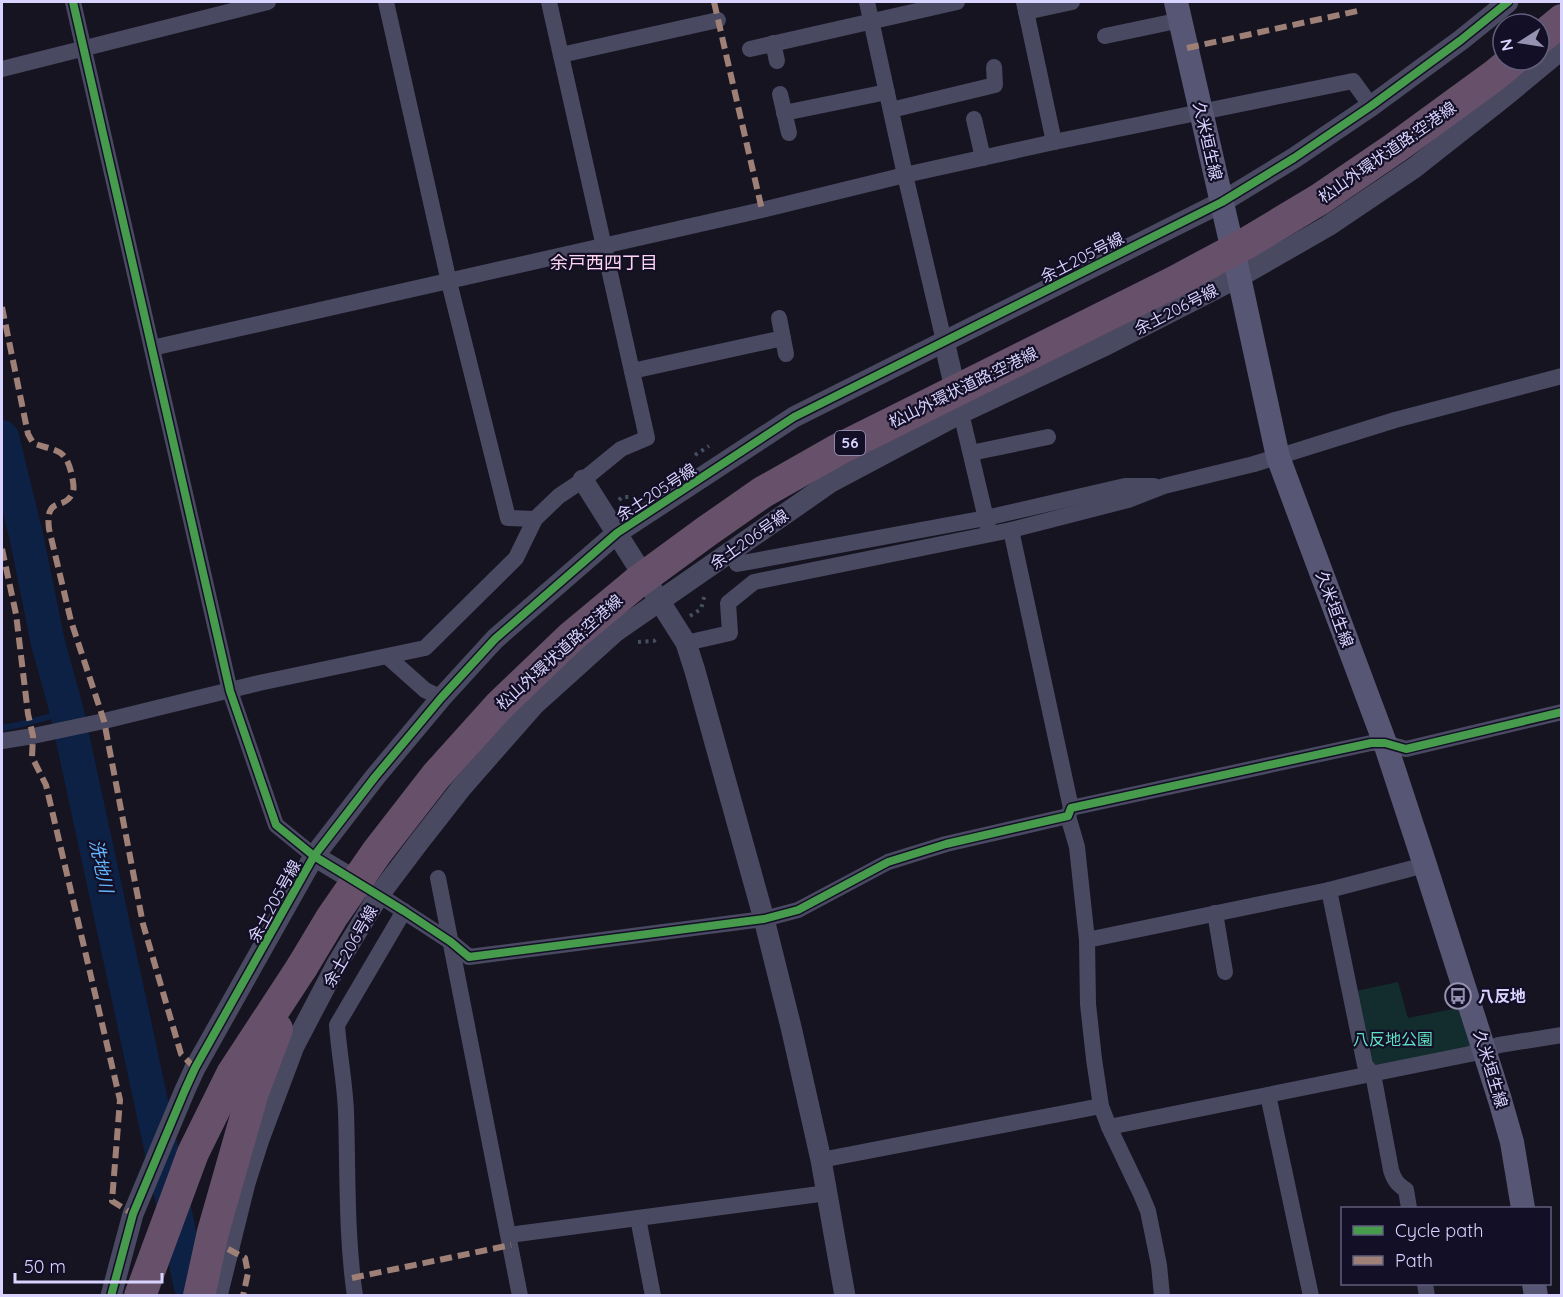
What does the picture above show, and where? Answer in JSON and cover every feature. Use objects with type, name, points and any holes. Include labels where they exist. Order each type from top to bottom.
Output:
[{"type":"highway","name":"松山外環状道路;空港線","points":[[302,967],[332,917],[377,852],[436,776],[500,705],[571,637],[636,583],[763,492],[839,449],[1174,282],[1245,244],[1320,199],[1395,148],[1499,72]]},
{"type":"highway","points":[[140,1296],[193,1153],[232,1074],[302,967]]},
{"type":"highway","points":[[199,1296],[213,1232],[253,1092],[302,967]]},
{"type":"main road","name":"久米垣生線","points":[[1178,11],[1278,457],[1385,743],[1425,865],[1485,1049],[1512,1142],[1523,1207]]},
{"type":"street","points":[[73,2],[230,691],[276,825],[315,855],[451,942],[469,957],[764,919],[798,910],[888,862],[946,843],[1371,742],[1406,749],[1562,712]]},
{"type":"street","points":[[2,69],[268,2]]},
{"type":"street","points":[[386,2],[449,282],[508,518],[535,519]]},
{"type":"street","points":[[2,741],[96,723],[259,683],[425,648],[516,558],[535,519],[559,496],[621,449],[647,438],[549,2]]},
{"type":"street","points":[[867,2],[905,175],[988,526]]},
{"type":"street","points":[[750,49],[957,2]]},
{"type":"street","points":[[1054,142],[1025,7],[1072,2]]},
{"type":"street","name":"余土205号線","points":[[111,1296],[133,1214],[195,1068],[315,855],[375,777],[441,698],[495,639],[616,533],[794,417],[1222,202],[1294,158],[1371,106],[1461,40],[1508,2]]},
{"type":"street","points":[[1105,36],[1178,11]]},
{"type":"street","points":[[561,55],[718,20]]},
{"type":"street","points":[[773,43],[777,61]]},
{"type":"street","name":"余土206号線","points":[[217,1296],[245,1183],[259,1139],[294,1046],[337,964],[379,895],[462,787],[534,705],[615,632],[831,482],[961,414],[1106,345],[1239,277],[1328,226],[1414,168],[1562,49]]},
{"type":"street","points":[[891,111],[995,85],[994,67]]},
{"type":"street","points":[[152,348],[449,282],[905,175],[1353,81],[1371,106]]},
{"type":"street","points":[[784,113],[887,92]]},
{"type":"street","points":[[780,94],[789,133]]},
{"type":"street","points":[[974,120],[983,158]]},
{"type":"street","points":[[633,371],[785,346],[779,318]]},
{"type":"street","points":[[737,564],[988,526],[1011,530],[1128,500],[1164,486],[1254,464],[1395,420],[1562,376]]},
{"type":"street","points":[[971,453],[1048,437]]},
{"type":"street","points":[[583,480],[680,635],[764,919],[821,1160],[845,1296]]},
{"type":"street","points":[[680,635],[730,633],[728,603],[754,582],[988,526],[1125,486],[1164,486]]},
{"type":"street","points":[[1011,530],[1077,847],[1087,940],[1088,1004],[1101,1106],[1148,1211],[1159,1264],[1162,1296]]},
{"type":"street","points":[[388,657],[425,690],[441,698]]},
{"type":"street","points":[[1087,940],[1329,890],[1425,865]]},
{"type":"street","points":[[438,878],[520,1296]]},
{"type":"street","points":[[1329,890],[1365,1065],[1373,1074],[1391,1170],[1394,1179],[1406,1190],[1410,1207]]},
{"type":"street","points":[[355,1296],[351,1260],[345,1089],[337,1025],[404,911]]},
{"type":"street","points":[[1215,914],[1225,972]]},
{"type":"street","points":[[1109,1128],[1470,1054],[1499,1045],[1562,1035]]},
{"type":"street","points":[[1268,1095],[1311,1296]]},
{"type":"street","points":[[821,1160],[1101,1106]]},
{"type":"street","points":[[509,1235],[827,1193]]},
{"type":"street","points":[[638,1218],[653,1296]]},
{"type":"path","points":[[634,644],[680,635],[701,609],[707,591]]},
{"type":"green space","name":"八反地公園","points":[[1398,982],[1408,1018],[1462,1007],[1472,1050],[1376,1069],[1370,1064],[1356,991]]},
{"type":"waterway","name":"洗地川","points":[[2,437],[26,535],[48,643],[67,712],[193,1296]]},
{"type":"waterway","points":[[2,728],[67,712]]},
{"type":"marked path","points":[[714,2],[762,210]]},
{"type":"marked path","points":[[1187,48],[1362,10]]},
{"type":"marked path","points":[[2,307],[28,434],[33,443],[63,455],[70,467],[74,485],[73,492],[69,499],[52,507],[49,529],[71,621],[104,721],[143,924],[181,1054],[195,1068]]},
{"type":"marked path","points":[[2,549],[16,614],[28,714],[33,736],[32,757],[46,785],[120,1100],[112,1201],[133,1214]]},
{"type":"marked path","points":[[352,1278],[511,1245]]},
{"type":"marked path","points":[[228,1249],[245,1258],[248,1273],[243,1296]]},
{"type":"cycle path","points":[[73,2],[230,691],[276,825],[314,856],[404,911],[451,942],[469,957],[764,919],[798,910],[888,862],[946,844],[1068,816],[1071,808],[1371,743],[1385,743],[1406,749],[1562,712]]},
{"type":"cycle path","points":[[111,1296],[133,1214],[195,1068],[314,856],[375,777],[441,698],[495,639],[617,533],[794,417],[1222,202],[1294,158],[1371,106],[1461,40],[1508,2]]},
{"type":"place","name":"八反地","points":[[1458,996]]},
{"type":"district","name":"余戸西四丁目","points":[[604,263]]}]
